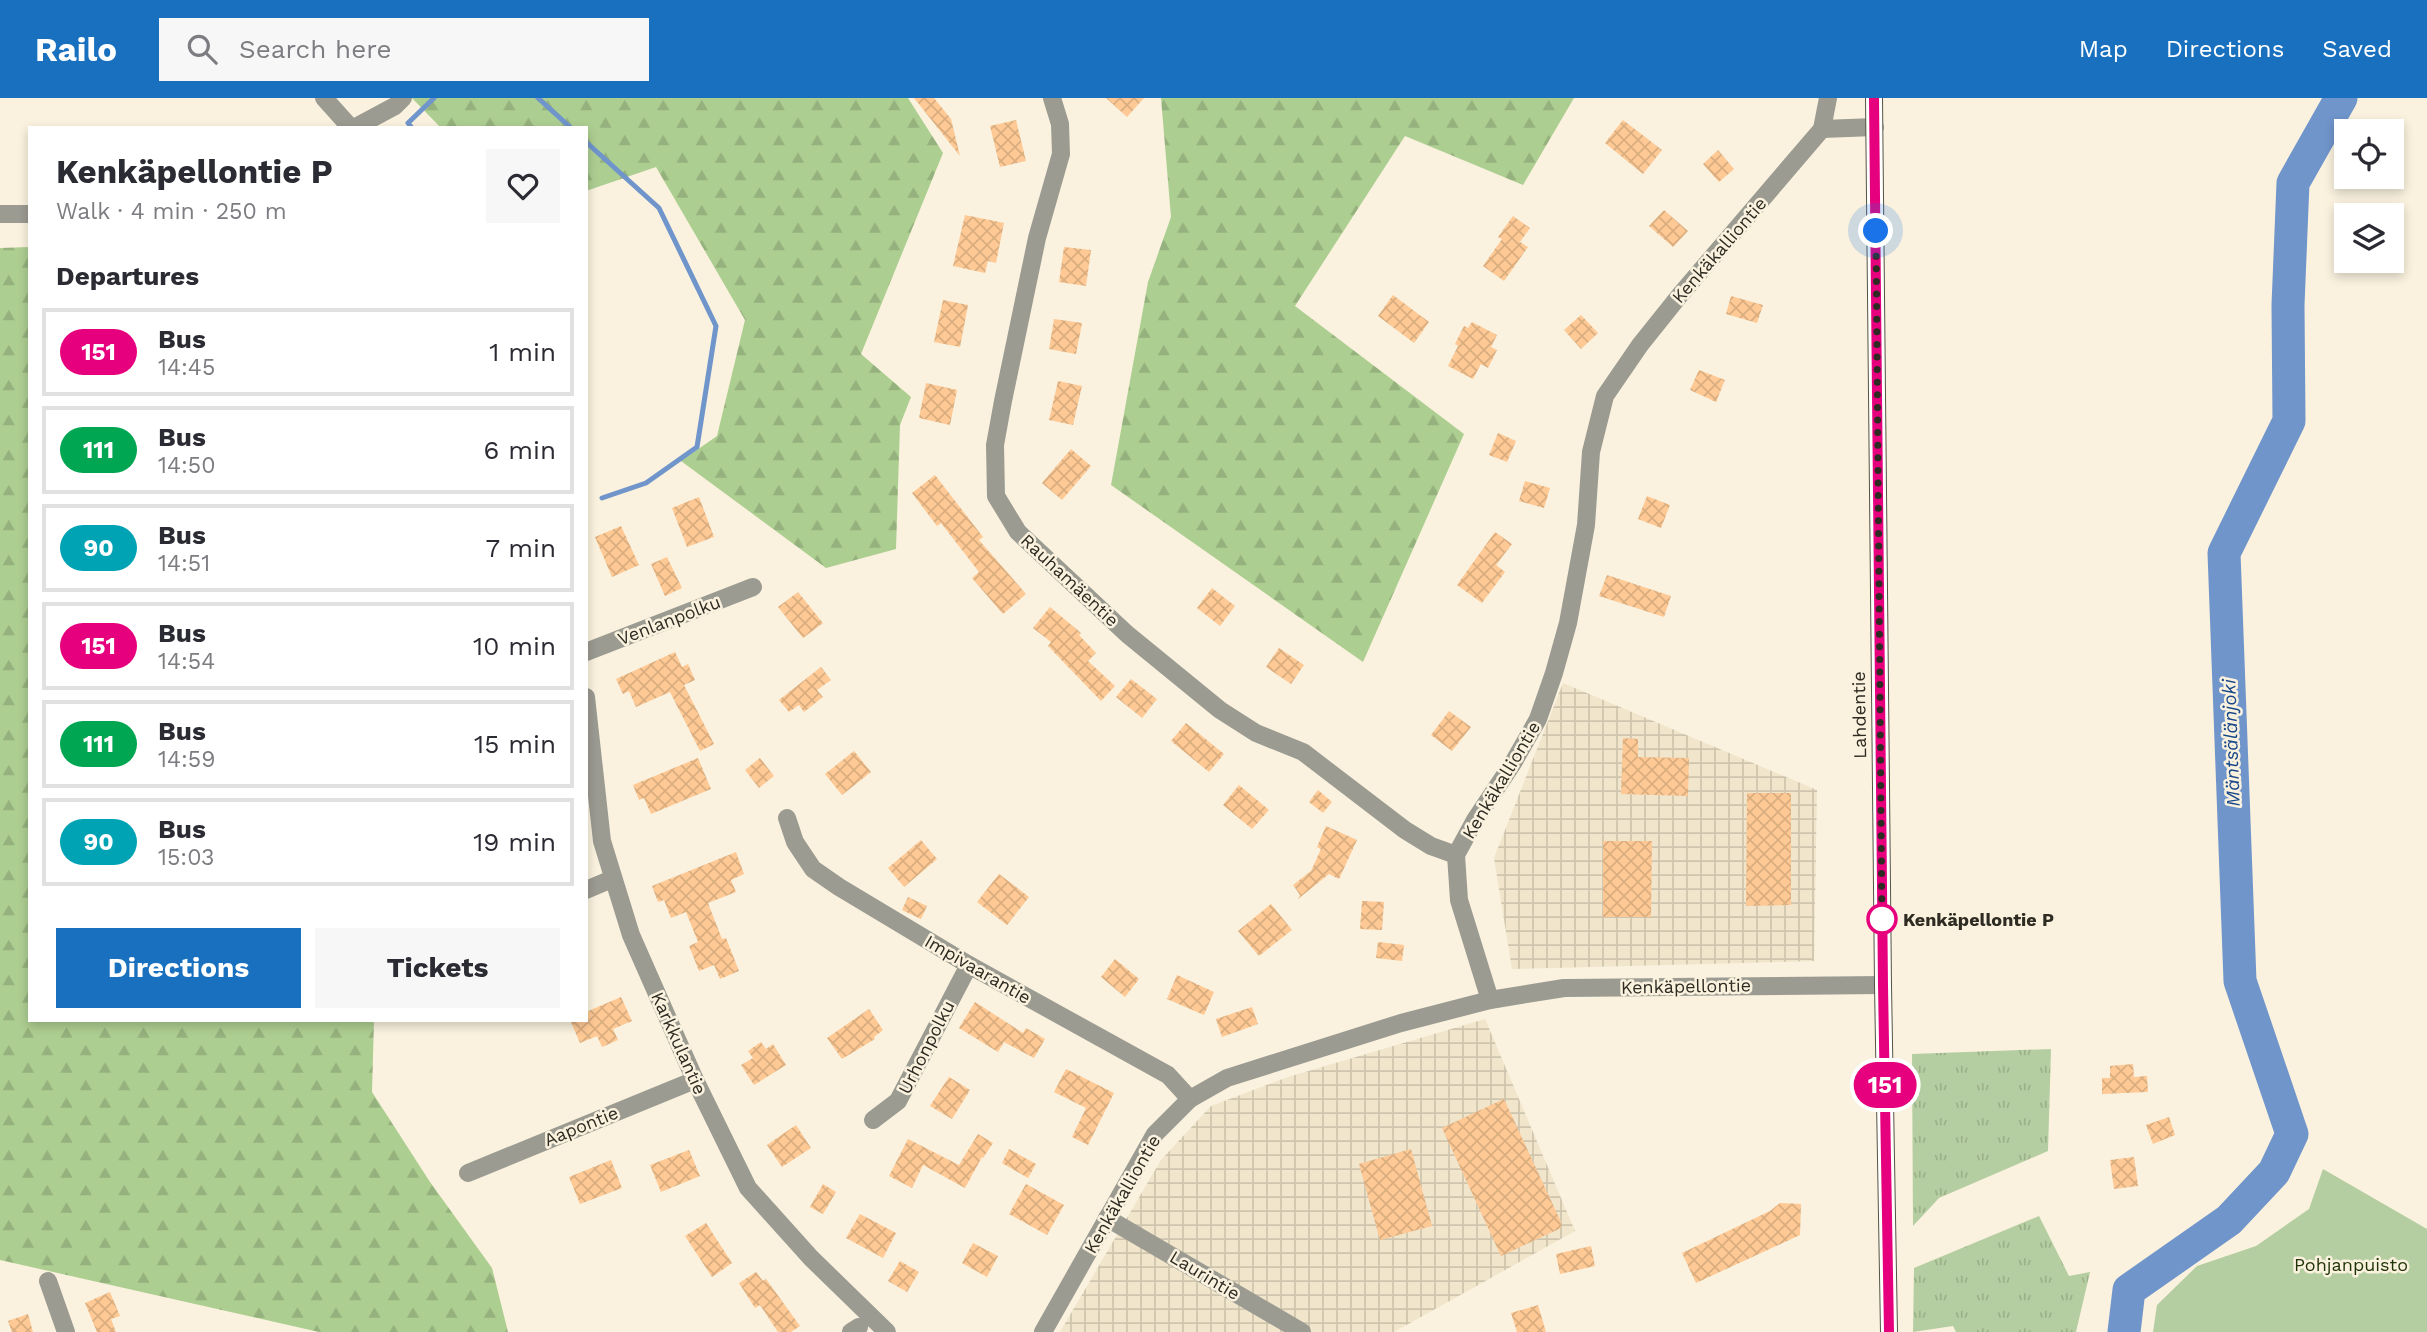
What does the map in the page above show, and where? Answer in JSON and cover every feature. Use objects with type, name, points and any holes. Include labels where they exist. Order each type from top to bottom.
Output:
[{"type":"main road","name":"Lahdentie","points":[[1874,98],[1889,1332]]},
{"type":"street","points":[[324,98],[350,126]]},
{"type":"street","points":[[356,126],[395,106],[403,98]]},
{"type":"street","name":"Rauhamäentie","points":[[1052,98],[1060,124],[1061,154],[1037,238],[1003,401],[995,445],[996,496],[1018,532],[1127,634],[1220,710],[1256,733],[1303,752],[1405,830],[1431,846],[1456,855]]},
{"type":"street","name":"Kenkäkalliontie","points":[[1044,1332],[1155,1134],[1190,1098],[1227,1078],[1401,1023],[1490,1000],[1459,900],[1456,855],[1538,719],[1554,673],[1568,623],[1586,525],[1591,452],[1605,396],[1640,345],[1680,295],[1822,129],[1828,98]]},
{"type":"street","points":[[1822,129],[1875,127]]},
{"type":"street","points":[[0,214],[28,214]]},
{"type":"street","name":"Venlanpolku","points":[[588,651],[753,587]]},
{"type":"street","name":"Karkkulantie","points":[[588,715],[602,841],[612,879],[631,935],[695,1080],[748,1188],[811,1258],[887,1332]]},
{"type":"street","name":"Impivaarantie","points":[[787,818],[795,842],[813,869],[969,965],[1168,1075],[1190,1098]]},
{"type":"street","points":[[588,889],[612,879]]},
{"type":"street","name":"Urhonpolku","points":[[873,1120],[898,1101],[969,965]]},
{"type":"street","name":"Kenkäpellontie","points":[[1490,1000],[1564,988],[1883,985]]},
{"type":"street","name":"Aapontie","points":[[468,1172],[695,1080]]},
{"type":"street","name":"Laurintie","points":[[1108,1218],[1302,1332]]},
{"type":"street","points":[[48,1281],[66,1332]]},
{"type":"shaded area","points":[[1563,683],[1817,790],[1814,961],[1512,969],[1494,858]]},
{"type":"shaded area","points":[[1485,1019],[1575,1231],[1394,1332],[1060,1332],[1161,1160],[1211,1106],[1288,1077]]},
{"type":"green space","points":[[412,98],[908,98],[943,153],[861,354],[911,397],[900,425],[896,549],[826,568],[681,461],[717,436],[745,320],[656,167],[588,190],[588,126],[439,126]]},
{"type":"green space","points":[[1161,98],[1574,98],[1523,185],[1405,136],[1295,306],[1464,434],[1363,662],[1111,485],[1148,282],[1171,217]]},
{"type":"green space","points":[[28,247],[28,1022],[374,1022],[372,1092],[430,1182],[492,1268],[508,1332],[319,1332],[0,1260],[0,248]]},
{"type":"green space","points":[[2051,1049],[2048,1151],[1939,1198],[1913,1226],[1912,1054]]},
{"type":"green space","name":"Pohjanpuisto","points":[[2323,1169],[2427,1229],[2427,1332],[2153,1332],[2157,1305],[2197,1266],[2256,1246],[2309,1209]]},
{"type":"green space","points":[[2039,1216],[2069,1276],[2090,1272],[2076,1332],[1956,1332],[1953,1326],[1913,1332],[1914,1268]]},
{"type":"building","points":[[914,98],[934,98],[951,119],[960,156]]},
{"type":"building","points":[[1106,98],[1144,98],[1127,117]]},
{"type":"building","points":[[1016,120],[1026,161],[1000,167],[990,126]]},
{"type":"building","points":[[1623,120],[1662,150],[1643,174],[1605,143]]},
{"type":"building","points":[[1718,150],[1734,169],[1719,182],[1703,164]]},
{"type":"building","points":[[1664,210],[1688,231],[1673,247],[1649,226]]},
{"type":"building","points":[[965,215],[1004,223],[996,263],[988,261],[985,273],[953,266]]},
{"type":"building","points":[[1513,216],[1530,228],[1520,242],[1528,247],[1504,281],[1483,266],[1502,239],[1498,237]]},
{"type":"building","points":[[1064,247],[1091,250],[1086,286],[1059,282]]},
{"type":"building","points":[[1393,295],[1429,322],[1414,343],[1378,316]]},
{"type":"building","points":[[1731,296],[1763,305],[1757,323],[1726,314]]},
{"type":"building","points":[[943,300],[968,305],[960,347],[934,342]]},
{"type":"building","points":[[1581,315],[1598,333],[1581,349],[1564,330]]},
{"type":"building","points":[[1054,319],[1082,323],[1076,354],[1049,349]]},
{"type":"building","points":[[1472,322],[1497,335],[1491,347],[1497,350],[1488,368],[1481,364],[1473,379],[1448,366],[1464,326],[1468,328]]},
{"type":"building","points":[[1699,370],[1725,380],[1716,402],[1690,390]]},
{"type":"building","points":[[1058,381],[1082,386],[1073,425],[1049,420]]},
{"type":"building","points":[[926,383],[957,390],[950,425],[919,418]]},
{"type":"building","points":[[1498,433],[1516,441],[1507,462],[1489,455]]},
{"type":"building","points":[[1071,449],[1091,466],[1062,500],[1042,483]]},
{"type":"building","points":[[935,475],[983,537],[979,540],[1026,594],[1003,614],[972,578],[979,572],[941,523],[937,526],[912,493]]},
{"type":"building","points":[[1525,481],[1550,488],[1544,508],[1519,501]]},
{"type":"building","points":[[1647,496],[1670,505],[1661,528],[1638,519]]},
{"type":"building","points":[[699,497],[714,537],[687,547],[672,508]]},
{"type":"building","points":[[621,526],[639,565],[612,577],[595,537]]},
{"type":"building","points":[[1495,532],[1512,544],[1496,565],[1505,572],[1482,603],[1457,585]]},
{"type":"building","points":[[667,557],[682,588],[665,596],[651,564]]},
{"type":"building","points":[[1607,575],[1671,596],[1664,617],[1599,596]]},
{"type":"building","points":[[1212,588],[1235,606],[1220,626],[1197,608]]},
{"type":"building","points":[[798,592],[823,623],[803,638],[778,607]]},
{"type":"building","points":[[1050,607],[1081,633],[1079,635],[1096,653],[1088,661],[1115,686],[1101,701],[1048,646],[1051,642],[1033,628]]},
{"type":"building","points":[[1279,648],[1304,665],[1291,684],[1266,667]]},
{"type":"building","points":[[675,652],[682,667],[688,664],[695,680],[684,685],[714,744],[700,751],[670,692],[636,707],[629,691],[623,694],[616,679]]},
{"type":"building","points":[[821,667],[831,680],[817,690],[823,697],[804,712],[799,705],[789,712],[779,700]]},
{"type":"building","points":[[1131,679],[1157,699],[1142,718],[1116,697]]},
{"type":"building","points":[[1449,711],[1471,727],[1452,751],[1431,735]]},
{"type":"building","points":[[1186,723],[1224,754],[1209,772],[1171,741]]},
{"type":"building","points":[[1623,738],[1638,739],[1638,757],[1689,758],[1688,796],[1621,794]]},
{"type":"building","points":[[854,751],[871,772],[842,795],[825,774]]},
{"type":"building","points":[[698,758],[711,789],[651,814],[644,798],[639,800],[633,785]]},
{"type":"building","points":[[760,758],[774,776],[759,788],[745,770]]},
{"type":"building","points":[[1239,785],[1269,810],[1252,829],[1223,805]]},
{"type":"building","points":[[1318,790],[1332,802],[1323,813],[1309,802]]},
{"type":"building","points":[[1747,793],[1791,793],[1791,905],[1746,906]]},
{"type":"building","points":[[1326,826],[1357,840],[1339,879],[1329,874],[1298,899],[1300,895],[1293,885],[1311,871],[1321,849],[1317,847]]},
{"type":"building","points":[[921,840],[937,859],[904,887],[888,868]]},
{"type":"building","points":[[1603,841],[1652,841],[1651,917],[1603,917]]},
{"type":"building","points":[[736,852],[744,874],[731,880],[736,892],[708,903],[722,939],[726,938],[739,971],[720,979],[714,965],[699,971],[689,946],[698,942],[686,912],[671,918],[664,900],[658,902],[652,886]]},
{"type":"building","points":[[999,874],[1029,897],[1007,925],[977,902]]},
{"type":"building","points":[[908,897],[927,906],[921,919],[902,910]]},
{"type":"building","points":[[1362,901],[1384,902],[1382,930],[1360,929]]},
{"type":"building","points":[[1271,904],[1292,930],[1259,956],[1238,931]]},
{"type":"building","points":[[1378,942],[1404,945],[1402,961],[1376,958]]},
{"type":"building","points":[[1115,959],[1139,979],[1125,997],[1101,977]]},
{"type":"building","points":[[1177,975],[1214,992],[1204,1015],[1167,999]]},
{"type":"building","points":[[621,997],[632,1021],[613,1029],[618,1040],[602,1047],[597,1036],[580,1043],[571,1022],[588,1022],[588,1011]]},
{"type":"building","points":[[975,1002],[1023,1033],[1026,1028],[1045,1039],[1034,1058],[1004,1042],[998,1052],[959,1028]]},
{"type":"building","points":[[1252,1007],[1258,1024],[1222,1037],[1216,1019]]},
{"type":"building","points":[[869,1009],[883,1030],[875,1039],[842,1059],[827,1038]]},
{"type":"building","points":[[761,1042],[766,1049],[773,1044],[786,1065],[754,1085],[741,1065],[753,1058],[748,1051]]},
{"type":"building","points":[[2133,1064],[2134,1077],[2147,1076],[2148,1092],[2102,1094],[2102,1078],[2110,1078],[2110,1066]]},
{"type":"building","points":[[1066,1069],[1114,1093],[1088,1145],[1072,1137],[1086,1108],[1054,1092]]},
{"type":"building","points":[[949,1077],[970,1090],[952,1119],[930,1106]]},
{"type":"building","points":[[1504,1099],[1561,1222],[1561,1228],[1501,1256],[1442,1128]]},
{"type":"building","points":[[2169,1117],[2175,1135],[2153,1144],[2146,1125]]},
{"type":"building","points":[[796,1125],[811,1148],[782,1167],[767,1145]]},
{"type":"building","points":[[978,1134],[993,1143],[965,1188],[923,1165],[912,1188],[889,1176],[908,1139],[959,1165]]},
{"type":"building","points":[[1009,1149],[1036,1164],[1028,1178],[1002,1163]]},
{"type":"building","points":[[1411,1149],[1432,1226],[1380,1240],[1359,1164]]},
{"type":"building","points":[[689,1150],[700,1176],[661,1192],[650,1165]]},
{"type":"building","points":[[2134,1157],[2138,1186],[2114,1189],[2110,1160]]},
{"type":"building","points":[[611,1160],[622,1188],[580,1204],[569,1177]]},
{"type":"building","points":[[823,1184],[836,1192],[823,1214],[810,1207]]},
{"type":"building","points":[[1026,1184],[1064,1205],[1047,1235],[1009,1214]]},
{"type":"building","points":[[1780,1203],[1801,1204],[1800,1235],[1696,1283],[1682,1253],[1770,1211]]},
{"type":"building","points":[[860,1214],[896,1233],[883,1258],[846,1238]]},
{"type":"building","points":[[706,1223],[732,1263],[712,1277],[685,1236]]},
{"type":"building","points":[[973,1243],[998,1256],[987,1277],[962,1263]]},
{"type":"building","points":[[1591,1246],[1595,1266],[1560,1274],[1556,1254]]},
{"type":"building","points":[[900,1261],[919,1272],[907,1292],[888,1281]]},
{"type":"building","points":[[756,1272],[763,1281],[766,1279],[800,1326],[791,1332],[778,1332],[760,1305],[755,1308],[739,1283]]},
{"type":"building","points":[[110,1292],[120,1316],[111,1319],[116,1332],[97,1332],[85,1303]]},
{"type":"building","points":[[1538,1305],[1546,1332],[1517,1332],[1511,1313]]},
{"type":"building","points":[[28,1314],[33,1332],[12,1332],[8,1321]]},
{"type":"waterway","points":[[410,126],[408,123],[434,98]]},
{"type":"waterway","points":[[538,98],[569,126]]},
{"type":"waterway","name":"Mäntsälänjoki","points":[[2124,1332],[2129,1290],[2229,1220],[2274,1172],[2292,1134],[2240,981],[2224,553],[2289,421],[2288,305],[2293,183],[2341,98]]},
{"type":"waterway","points":[[588,144],[659,208],[716,326],[697,447],[646,483],[602,498]]},
{"type":"bus line","name":"151","points":[[1874,98],[1889,1332]]},
{"type":"place","name":"Kenkäpellontie P","points":[[1882,919]]},
{"type":"route","points":[[1876,231],[1882,930],[1882,919]]}]
